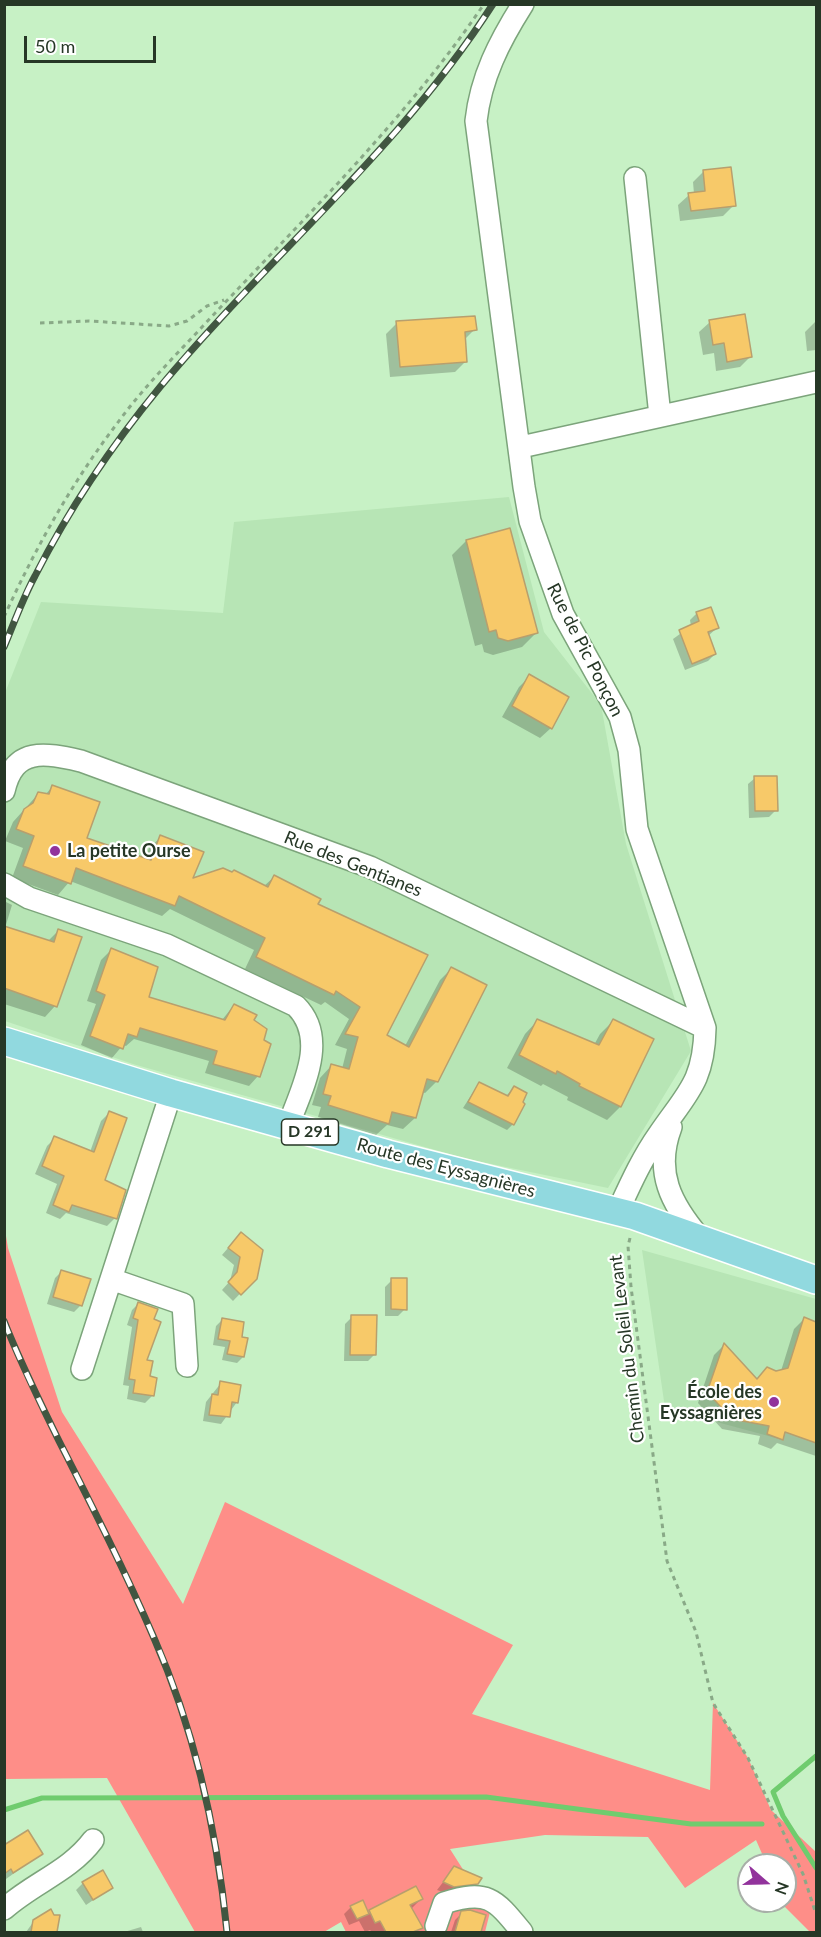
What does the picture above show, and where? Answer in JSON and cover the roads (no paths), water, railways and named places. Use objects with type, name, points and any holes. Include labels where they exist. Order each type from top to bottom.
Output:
[{"type":"main road","name":"Route des Eyssagnières","points":[[4,1041],[171,1093],[288,1126],[487,1180],[633,1216],[816,1280]]},
{"type":"street","name":"Rue de Pic Ponçon","points":[[522,5],[500,42],[484,78],[476,121],[530,521],[563,614],[620,717],[629,750],[638,829],[705,1028],[704,1058],[692,1086],[677,1112],[659,1134],[637,1173],[633,1216]]},
{"type":"street","points":[[635,178],[660,416]]},
{"type":"street","points":[[520,447],[816,382]]},
{"type":"street","name":"Rue des Gentianes","points":[[4,791],[17,762],[33,755],[55,755],[81,761],[370,867],[705,1028]]},
{"type":"street","points":[[4,885],[29,898],[167,945],[296,1006],[312,1028],[314,1047],[288,1126]]},
{"type":"street","points":[[82,1369],[171,1093]]},
{"type":"street","name":"Rue de Pic Ponçon","points":[[677,1112],[663,1159],[668,1186],[679,1211],[700,1238]]},
{"type":"street","points":[[633,1216],[655,1215],[661,1207],[668,1186],[650,1175],[637,1173]]},
{"type":"street","points":[[111,1278],[183,1304],[187,1366]]},
{"type":"street","points":[[4,1909],[37,1883],[70,1865],[93,1840]]},
{"type":"street","points":[[436,1926],[444,1903],[464,1897],[487,1898],[502,1908],[522,1932]]},
{"type":"waterway","points":[[816,1756],[773,1792],[783,1816],[816,1868]]},
{"type":"waterway","points":[[4,1810],[42,1798],[486,1797],[691,1824],[762,1824]]},
{"type":"railway","points":[[4,647],[26,593],[48,551],[92,478],[125,432],[202,339],[376,154],[457,56],[493,4]]},
{"type":"railway","points":[[4,1321],[37,1397],[132,1588],[168,1673],[202,1782],[217,1857],[227,1932]]},
{"type":"place","name":"La petite Ourse","points":[[55,851]]},
{"type":"place","name":"École des Eyssagnières","points":[[774,1402]]}]
